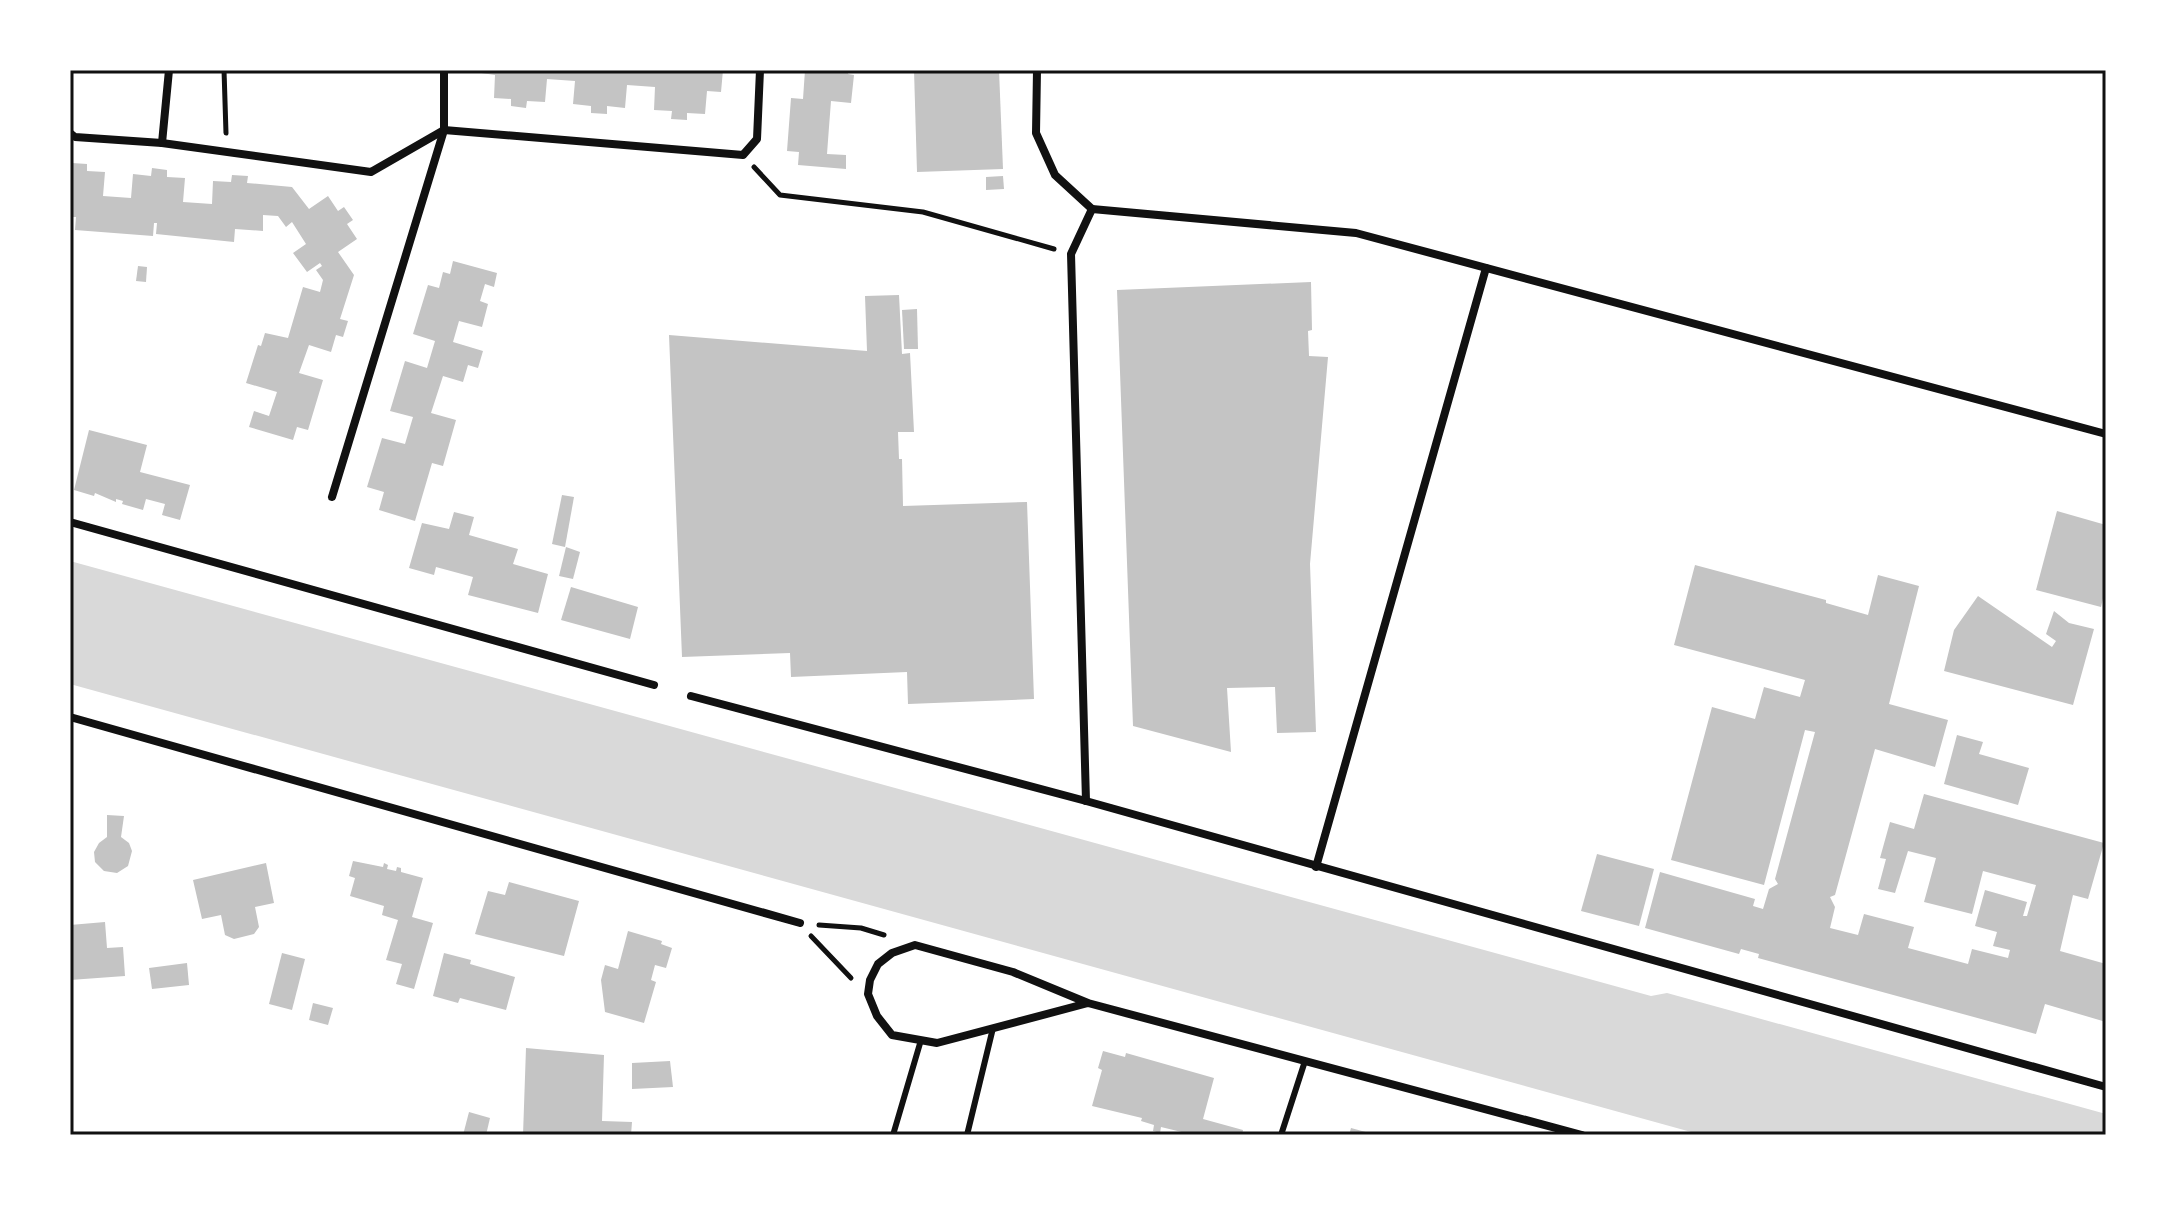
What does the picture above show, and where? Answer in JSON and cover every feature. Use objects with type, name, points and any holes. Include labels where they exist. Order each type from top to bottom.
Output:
[{"type":"street","points":[[162,143],[169,70]]},
{"type":"street","points":[[332,497],[444,130],[444,70]]},
{"type":"street","points":[[70,133],[75,137],[162,143],[371,172],[444,130],[743,155],[757,139],[760,70]]},
{"type":"street","points":[[1037,70],[1036,133],[1055,175],[1092,209],[1356,233],[2106,434]]},
{"type":"street","points":[[1086,801],[1071,254],[1092,209]]},
{"type":"street","points":[[1316,867],[1486,268]]},
{"type":"street","points":[[70,522],[654,685]]},
{"type":"street","points":[[691,696],[1086,801],[2106,1087]]},
{"type":"street","points":[[70,717],[800,923]]},
{"type":"street","points":[[1088,1003],[937,1043],[892,1035],[877,1016],[868,994],[870,980],[878,964],[892,953],[915,945],[1013,972],[1088,1003],[1582,1135]]},
{"type":"lane","points":[[967,1135],[993,1028]]},
{"type":"lane","points":[[893,1135],[921,1040]]},
{"type":"lane","points":[[1281,1135],[1305,1061]]},
{"type":"path","points":[[224,70],[226,152]]},
{"type":"path","points":[[743,155],[780,195],[923,212],[1071,254]]},
{"type":"path","points":[[800,923],[861,928],[915,945]]},
{"type":"path","points":[[800,923],[836,965],[868,994]]},
{"type":"shaded area","points":[[70,561],[1651,996],[1667,993],[2106,1114],[2106,1135],[1702,1135],[70,684]]},
{"type":"building","points":[[481,70],[723,70],[721,92],[707,91],[705,114],[687,113],[687,120],[671,119],[672,111],[654,110],[655,87],[627,85],[625,108],[607,106],[607,114],[591,113],[591,106],[573,104],[575,81],[547,79],[545,102],[527,101],[526,108],[511,106],[511,99],[494,98],[495,75],[481,73]]},
{"type":"building","points":[[805,70],[849,70],[848,74],[854,75],[851,103],[831,101],[827,154],[846,155],[846,169],[798,165],[799,152],[787,151],[791,98],[803,99]]},
{"type":"building","points":[[914,70],[999,70],[1003,169],[917,172]]},
{"type":"building","points":[[72,163],[87,164],[87,171],[105,172],[103,196],[131,198],[133,174],[151,176],[152,168],[167,170],[167,177],[185,178],[183,202],[212,204],[213,181],[231,182],[232,175],[248,176],[247,183],[292,187],[309,209],[328,196],[338,211],[344,207],[353,220],[347,224],[357,239],[338,252],[354,275],[340,319],[348,321],[343,337],[336,335],[331,352],[309,345],[299,373],[323,380],[308,430],[297,427],[293,440],[249,427],[254,411],[269,416],[277,392],[246,383],[258,345],[261,346],[265,333],[288,338],[303,287],[320,292],[323,280],[316,270],[322,266],[320,263],[307,272],[293,253],[306,244],[292,222],[286,227],[278,216],[263,215],[263,231],[235,229],[234,242],[156,234],[157,223],[154,223],[153,236],[75,230],[76,217],[70,217]]},
{"type":"building","points":[[1003,176],[1004,189],[986,190],[986,177]]},
{"type":"building","points":[[453,261],[497,273],[494,287],[485,284],[480,301],[488,304],[482,327],[459,321],[453,342],[483,351],[478,368],[468,365],[463,382],[443,376],[431,413],[456,420],[443,466],[432,463],[415,521],[379,510],[384,492],[367,487],[382,438],[405,444],[413,417],[390,411],[405,361],[427,368],[435,341],[413,334],[428,285],[439,288],[443,272],[450,274]]},
{"type":"building","points":[[138,266],[147,267],[146,282],[136,281]]},
{"type":"building","points":[[1311,282],[1309,356],[1328,357],[1310,564],[1316,732],[1277,733],[1275,687],[1227,688],[1231,752],[1133,726],[1117,290]]},
{"type":"building","points":[[899,295],[902,354],[910,353],[914,432],[898,432],[903,506],[1027,502],[1034,699],[908,704],[907,672],[791,677],[790,653],[682,657],[669,335],[867,351],[865,296]]},
{"type":"building","points":[[917,309],[918,349],[904,349],[902,310]]},
{"type":"building","points":[[89,430],[147,445],[140,472],[190,485],[180,520],[162,515],[165,504],[146,499],[143,510],[122,504],[123,501],[116,499],[116,502],[95,493],[94,496],[74,490]]},
{"type":"building","points":[[562,495],[574,497],[565,547],[552,544]]},
{"type":"building","points":[[2057,511],[2106,525],[2106,586],[2101,607],[2036,590]]},
{"type":"building","points":[[454,512],[474,517],[469,535],[518,549],[513,564],[548,574],[538,613],[468,595],[473,577],[436,567],[434,575],[409,568],[422,523],[449,529]]},
{"type":"building","points":[[566,547],[580,552],[573,579],[559,576]]},
{"type":"building","points":[[1695,565],[1826,600],[1826,603],[1868,615],[1878,575],[1919,586],[1889,704],[1948,720],[1935,767],[1875,749],[1835,895],[1830,897],[1835,907],[1830,928],[1858,935],[1864,914],[1914,927],[1908,948],[1968,964],[1972,949],[2008,958],[2010,950],[1993,946],[1997,932],[1975,926],[1985,890],[2027,902],[2023,916],[2027,916],[2036,885],[1983,871],[1972,914],[1924,902],[1936,858],[1908,851],[1895,893],[1878,889],[1886,859],[1880,858],[1890,822],[1914,829],[1924,794],[2104,843],[2088,899],[2073,895],[2060,951],[2106,964],[2106,1022],[2045,1004],[2036,1034],[1758,958],[1759,954],[1741,949],[1739,954],[1645,928],[1660,872],[1755,899],[1753,906],[1763,909],[1769,889],[1778,884],[1775,879],[1815,732],[1805,730],[1764,885],[1671,860],[1712,707],[1755,719],[1764,687],[1800,697],[1805,680],[1674,645]]},
{"type":"building","points":[[571,587],[638,607],[630,639],[561,620]]},
{"type":"building","points":[[1978,596],[2052,647],[2056,641],[2046,634],[2054,611],[2069,623],[2094,629],[2073,705],[1944,671],[1954,630]]},
{"type":"building","points":[[1957,735],[1983,742],[1979,754],[2029,768],[2018,805],[1944,784]]},
{"type":"building","points":[[107,815],[124,816],[121,837],[129,843],[132,851],[128,866],[117,873],[104,871],[95,862],[94,852],[107,837]]},
{"type":"building","points":[[1597,854],[1654,869],[1639,926],[1581,911]]},
{"type":"building","points":[[353,861],[383,867],[384,863],[388,865],[387,869],[396,871],[397,867],[401,868],[401,872],[423,878],[412,917],[433,923],[414,989],[396,984],[402,964],[386,960],[398,920],[382,915],[384,906],[350,896],[355,878],[349,876]]},
{"type":"building","points":[[266,863],[274,903],[255,907],[259,927],[254,934],[234,939],[225,935],[221,915],[202,919],[193,880]]},
{"type":"building","points":[[509,882],[579,901],[564,956],[475,934],[488,891],[505,895]]},
{"type":"building","points":[[105,922],[107,948],[123,947],[125,976],[70,980],[70,925]]},
{"type":"building","points":[[628,931],[662,941],[661,944],[672,948],[666,968],[655,965],[651,980],[656,982],[644,1023],[605,1012],[601,980],[605,965],[618,969]]},
{"type":"building","points":[[282,953],[305,959],[292,1010],[269,1004]]},
{"type":"building","points":[[444,953],[515,977],[506,1010],[460,998],[458,1003],[433,996]]},
{"type":"building","points":[[187,963],[189,985],[152,989],[149,968]]},
{"type":"building","points":[[313,1003],[333,1008],[328,1025],[309,1020]]},
{"type":"building","points":[[526,1048],[604,1055],[602,1121],[632,1122],[631,1135],[523,1135]]},
{"type":"building","points":[[1103,1051],[1125,1057],[1126,1053],[1214,1078],[1203,1119],[1243,1130],[1242,1135],[1194,1135],[1161,1127],[1160,1133],[1153,1131],[1154,1125],[1141,1121],[1142,1118],[1092,1106],[1102,1070],[1098,1068]]},
{"type":"building","points":[[670,1061],[673,1087],[632,1089],[632,1063]]},
{"type":"building","points":[[469,1112],[490,1118],[486,1135],[463,1135]]},
{"type":"building","points":[[1351,1128],[1373,1134],[1373,1135],[1349,1135]]}]
